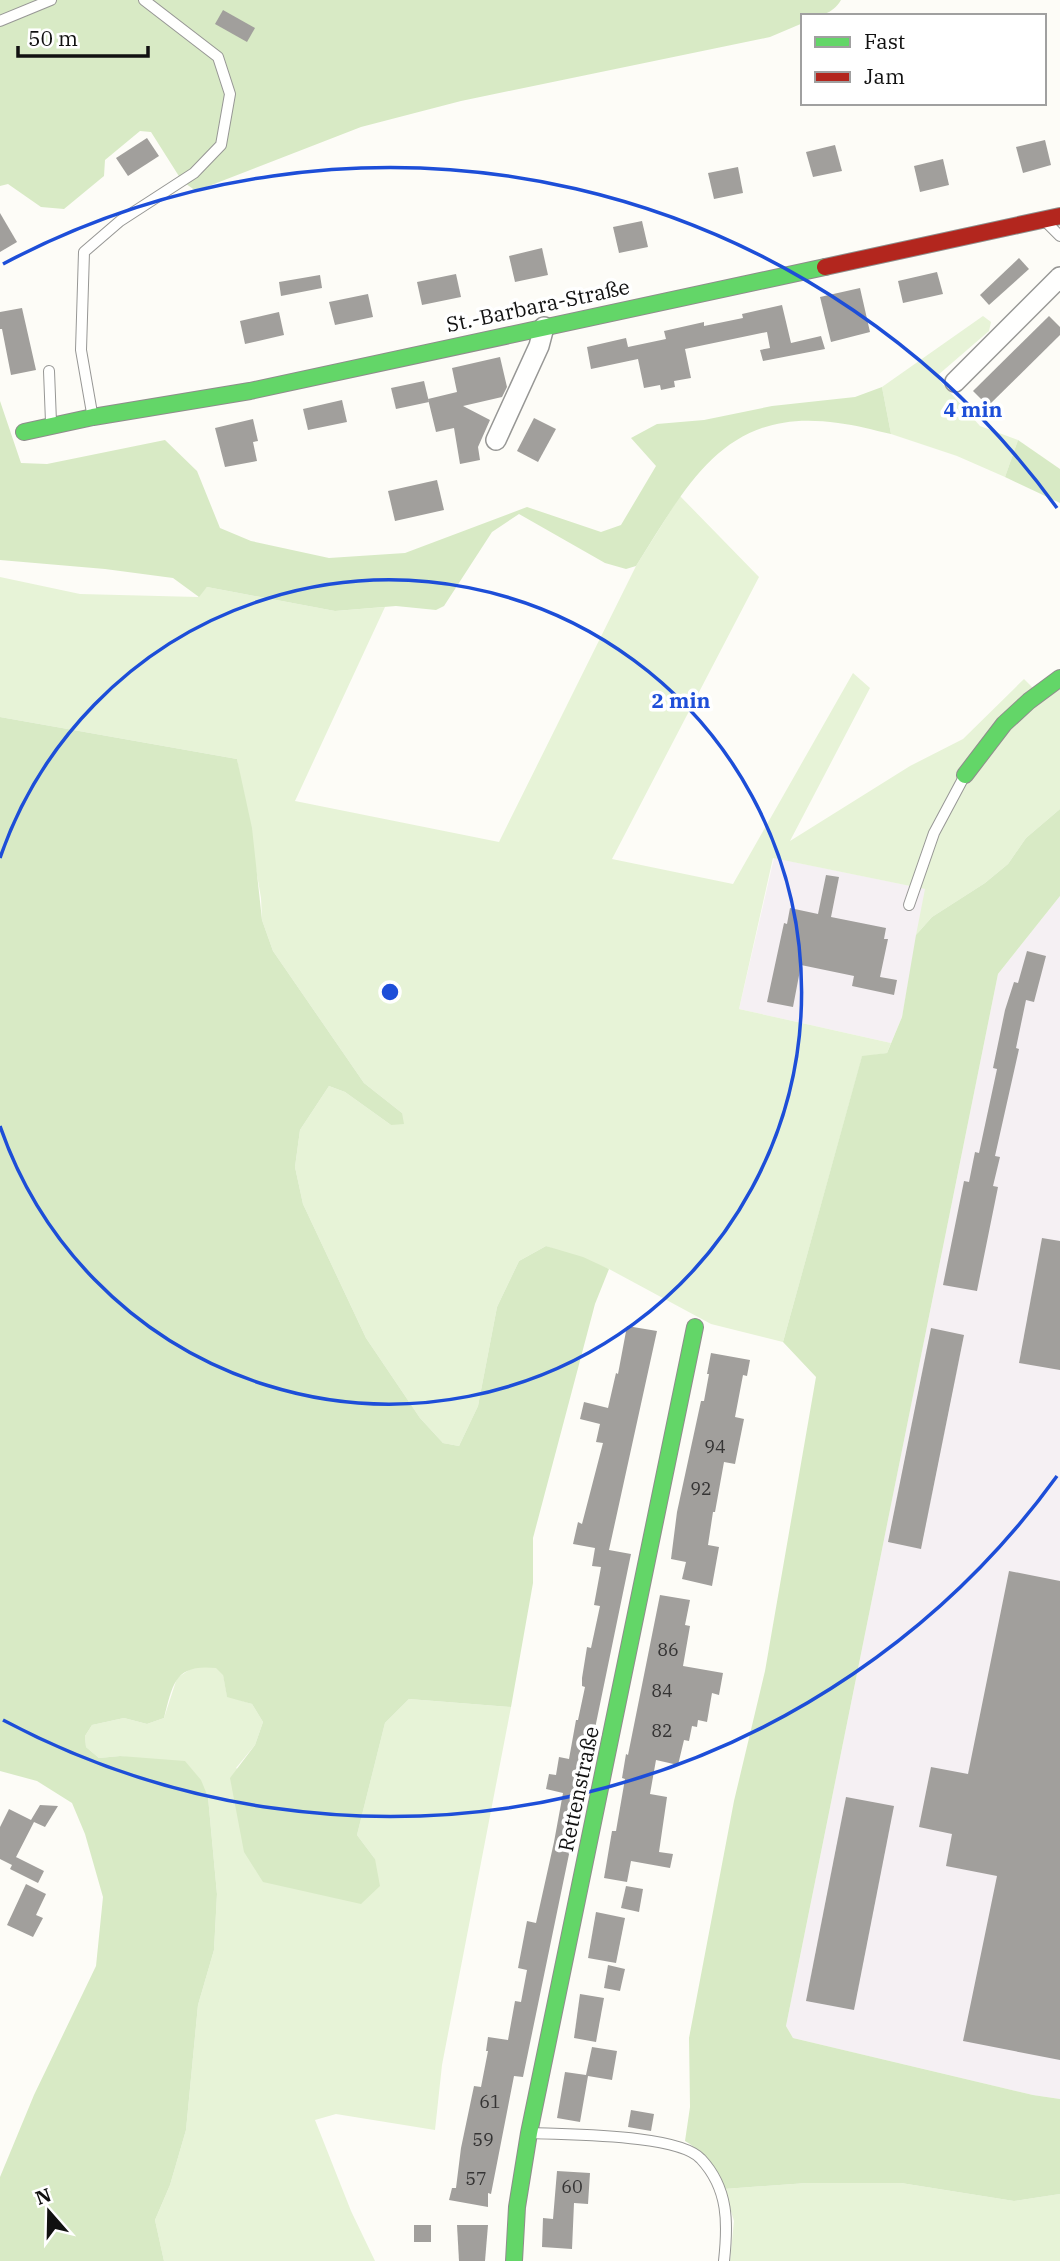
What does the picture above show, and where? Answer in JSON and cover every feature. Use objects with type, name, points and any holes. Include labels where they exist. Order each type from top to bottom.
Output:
[{"type":"street","name":"St.-Barbara-Straße","points":[[24,432],[93,417],[250,390],[1060,216]]},
{"type":"street","points":[[955,382],[1060,277]]},
{"type":"street","points":[[496,440],[539,346],[544,327]]},
{"type":"street","points":[[965,775],[1004,724],[1060,678]]},
{"type":"street","name":"Rettenstraße","points":[[514,2261],[517,2207],[528,2133],[695,1326]]},
{"type":"lane","points":[[93,417],[82,350],[84,252],[120,221],[194,173],[221,145],[230,94],[218,57],[144,0]]},
{"type":"lane","points":[[0,21],[48,1]]},
{"type":"lane","points":[[1043,219],[1060,236]]},
{"type":"lane","points":[[49,371],[52,426]]},
{"type":"lane","points":[[909,905],[934,833],[965,775]]},
{"type":"lane","points":[[528,2133],[653,2141],[684,2149],[700,2157],[723,2197],[728,2224],[724,2261]]},
{"type":"shaded area","points":[[774,858],[926,889],[902,1017],[891,1043],[739,1009]]},
{"type":"shaded area","points":[[1060,896],[1060,2099],[1033,2095],[793,2038],[786,2026],[998,974]]},
{"type":"green space","points":[[0,0],[841,0],[830,12],[801,14],[801,24],[770,37],[461,101],[361,127],[196,191],[182,181],[151,132],[140,131],[105,160],[104,176],[64,209],[41,207],[8,184],[0,186]]},
{"type":"green space","points":[[983,316],[991,322],[989,331],[938,375],[940,381],[980,426],[1018,440],[1005,477],[957,456],[891,434],[882,387]]},
{"type":"green space","points":[[882,387],[891,434],[845,424],[799,421],[766,427],[738,439],[714,457],[693,480],[636,566],[626,569],[605,563],[519,514],[492,532],[444,606],[436,610],[396,606],[335,611],[207,587],[199,597],[173,578],[0,560],[0,401],[21,463],[47,464],[165,440],[197,471],[220,528],[251,541],[329,558],[405,553],[527,507],[601,532],[621,525],[656,466],[631,438],[657,424],[704,420],[772,406],[855,397]]},
{"type":"green space","points":[[1018,440],[1060,469],[1060,503],[1005,477]]},
{"type":"green space","points":[[680,496],[759,577],[612,859],[733,884],[853,673],[870,688],[790,841],[910,766],[963,739],[1024,679],[1043,698],[1060,687],[1060,809],[1026,838],[1008,864],[985,883],[932,917],[916,935],[925,889],[773,858],[739,1009],[891,1043],[887,1053],[862,1057],[783,1342],[711,1324],[609,1269],[546,1246],[519,1261],[497,1307],[478,1406],[459,1446],[443,1443],[420,1418],[366,1338],[303,1204],[295,1167],[300,1130],[329,1086],[345,1092],[391,1125],[402,1113],[364,1083],[273,951],[262,920],[261,898],[237,759],[0,717],[0,577],[80,594],[198,597],[207,587],[335,611],[385,607],[295,801],[499,842],[636,566]]},
{"type":"green space","points":[[0,717],[237,759],[252,828],[262,920],[273,951],[364,1083],[402,1113],[404,1124],[391,1125],[345,1092],[329,1086],[300,1130],[295,1167],[303,1204],[366,1338],[420,1418],[443,1443],[459,1446],[478,1406],[497,1307],[519,1261],[546,1246],[583,1257],[609,1269],[595,1304],[533,1538],[533,1583],[511,1707],[409,1699],[385,1723],[357,1835],[375,1859],[380,1886],[361,1904],[263,1882],[244,1852],[230,1778],[255,1745],[263,1722],[252,1704],[227,1697],[223,1675],[216,1668],[192,1669],[178,1678],[164,1718],[147,1724],[124,1718],[92,1725],[85,1736],[86,1747],[99,1758],[120,1756],[185,1761],[201,1780],[208,1797],[217,1894],[214,1950],[198,2005],[186,2130],[170,2185],[155,2220],[164,2261],[0,2261],[0,2177],[34,2095],[96,1966],[103,1897],[85,1834],[72,1803],[37,1781],[0,1771]]},
{"type":"green space","points":[[1060,809],[1060,896],[998,974],[786,2026],[793,2038],[1033,2095],[1060,2099],[1060,2194],[1014,2201],[901,2183],[807,2183],[724,2189],[709,2162],[685,2141],[690,2107],[689,2038],[734,1801],[765,1671],[816,1377],[783,1342],[862,1056],[887,1053],[902,1017],[916,935],[932,917],[985,883],[1008,864],[1026,838]]},
{"type":"green space","points":[[195,1666],[216,1667],[223,1674],[227,1696],[252,1704],[263,1722],[255,1745],[236,1768],[375,1859],[357,1835],[385,1723],[409,1699],[511,1707],[442,2065],[435,2130],[336,2114],[315,2120],[351,2211],[375,2261],[164,2261],[155,2220],[170,2185],[186,2130],[198,2005],[214,1950],[217,1894],[208,1797],[144,1760],[120,1756],[99,1758],[86,1747],[85,1736],[92,1725],[124,1718],[147,1724],[164,1718],[177,1678]]},
{"type":"green space","points":[[807,2183],[901,2183],[1014,2201],[1060,2194],[1060,2261],[730,2261],[734,2221],[724,2189]]},
{"type":"building","points":[[223,10],[255,28],[247,42],[215,24]]},
{"type":"building","points":[[147,138],[159,156],[128,176],[116,158]]},
{"type":"building","points":[[1045,140],[1051,165],[1023,173],[1016,147]]},
{"type":"building","points":[[835,145],[842,171],[813,177],[806,152]]},
{"type":"building","points":[[943,159],[949,185],[920,192],[914,166]]},
{"type":"building","points":[[738,167],[743,193],[714,199],[708,173]]},
{"type":"building","points":[[0,213],[17,242],[0,252]]},
{"type":"building","points":[[642,221],[648,247],[619,253],[613,227]]},
{"type":"building","points":[[542,248],[548,275],[515,282],[509,256]]},
{"type":"building","points":[[1019,258],[1029,269],[989,305],[980,295]]},
{"type":"building","points":[[937,272],[943,294],[903,303],[898,281]]},
{"type":"building","points":[[456,274],[461,297],[422,305],[417,282]]},
{"type":"building","points":[[320,275],[322,288],[281,296],[279,282]]},
{"type":"building","points":[[860,288],[870,332],[831,342],[820,297]]},
{"type":"building","points":[[368,294],[373,317],[335,325],[329,302]]},
{"type":"building","points":[[782,305],[791,343],[821,336],[825,349],[763,361],[760,350],[770,348],[767,332],[685,349],[691,378],[674,381],[675,387],[661,390],[660,385],[644,388],[638,359],[591,369],[587,347],[626,338],[628,347],[666,339],[664,331],[704,322],[704,326],[743,318],[742,314]]},
{"type":"building","points":[[22,308],[36,370],[11,375],[0,329],[0,312]]},
{"type":"building","points":[[279,312],[284,335],[245,344],[240,321]]},
{"type":"building","points":[[1049,316],[1060,327],[1060,335],[988,406],[973,391]]},
{"type":"building","points":[[500,357],[507,387],[502,397],[463,406],[490,420],[478,447],[480,460],[460,464],[454,428],[436,432],[428,399],[457,392],[452,368]]},
{"type":"building","points":[[424,381],[429,402],[396,409],[391,388]]},
{"type":"building","points":[[342,400],[347,422],[308,430],[303,409]]},
{"type":"building","points":[[534,418],[556,429],[538,462],[517,451]]},
{"type":"building","points":[[253,419],[258,441],[253,442],[257,461],[225,467],[215,428]]},
{"type":"building","points":[[437,480],[444,510],[395,521],[388,491]]},
{"type":"building","points":[[826,875],[839,877],[831,917],[886,928],[884,939],[888,939],[880,977],[897,980],[894,995],[852,986],[854,976],[801,965],[793,1007],[767,1002],[784,923],[787,924],[790,908],[818,914]]},
{"type":"building","points":[[1027,951],[1046,956],[1034,1002],[1026,1000],[1016,1048],[1019,1049],[995,1156],[1000,1157],[993,1186],[998,1187],[977,1291],[943,1285],[964,1181],[969,1182],[975,1152],[979,1153],[997,1069],[993,1068],[1005,1010],[1014,982],[1018,983]]},
{"type":"building","points":[[1042,1238],[1060,1241],[1060,1370],[1019,1363]]},
{"type":"building","points":[[627,1326],[657,1331],[609,1550],[631,1554],[523,2077],[514,2076],[491,2194],[488,2193],[488,2207],[449,2200],[452,2188],[456,2188],[474,2086],[481,2087],[488,2037],[508,2040],[515,2001],[521,2002],[527,1970],[518,1968],[527,1921],[536,1923],[554,1842],[563,1793],[546,1789],[549,1774],[556,1775],[559,1757],[569,1759],[585,1687],[582,1686],[582,1678],[587,1647],[591,1648],[600,1606],[594,1605],[601,1567],[592,1566],[595,1548],[573,1544],[578,1522],[582,1524],[603,1443],[596,1442],[600,1424],[580,1419],[584,1402],[608,1408]]},
{"type":"building","points":[[931,1328],[964,1335],[921,1549],[888,1542]]},
{"type":"building","points":[[711,1353],[750,1360],[747,1376],[743,1375],[735,1417],[744,1419],[735,1464],[724,1462],[713,1512],[708,1545],[719,1547],[712,1586],[682,1579],[686,1562],[671,1559],[677,1512],[701,1401],[704,1401]]},
{"type":"building","points":[[1009,1571],[1060,1581],[1060,2060],[963,2041],[997,1876],[946,1866],[952,1834],[919,1827],[931,1767],[968,1774]]},
{"type":"building","points":[[660,1595],[690,1600],[685,1625],[690,1626],[683,1666],[723,1673],[719,1695],[712,1693],[707,1722],[698,1720],[697,1727],[692,1726],[689,1741],[684,1740],[678,1765],[656,1760],[650,1794],[667,1797],[659,1852],[673,1854],[670,1868],[631,1861],[627,1882],[604,1878],[612,1831],[616,1831],[625,1779],[622,1778],[626,1754],[628,1755]]},
{"type":"building","points":[[846,1797],[894,1806],[854,2010],[806,2001]]},
{"type":"building","points":[[40,1805],[58,1806],[45,1827],[34,1822],[16,1857],[44,1871],[38,1883],[10,1869],[12,1865],[0,1859],[0,1827],[9,1809],[31,1820]]},
{"type":"building","points":[[26,1884],[46,1894],[36,1915],[43,1918],[33,1937],[7,1925]]},
{"type":"building","points":[[626,1886],[643,1889],[639,1912],[621,1908]]},
{"type":"building","points":[[596,1912],[625,1918],[616,1963],[588,1958]]},
{"type":"building","points":[[608,1965],[625,1969],[620,1991],[604,1988]]},
{"type":"building","points":[[580,1994],[604,1998],[596,2042],[574,2038]]},
{"type":"building","points":[[592,2047],[617,2051],[612,2080],[588,2076],[580,2122],[557,2118],[565,2072],[586,2075]]},
{"type":"building","points":[[631,2110],[654,2114],[651,2131],[628,2127]]},
{"type":"building","points":[[557,2171],[590,2173],[588,2204],[574,2203],[572,2249],[542,2247],[543,2218],[553,2219]]},
{"type":"building","points":[[414,2225],[431,2225],[431,2242],[414,2242]]},
{"type":"building","points":[[457,2225],[488,2225],[485,2261],[459,2261]]},
{"type":"traffic: fast","points":[[24,432],[93,417],[250,391],[825,267]]},
{"type":"traffic: fast","points":[[965,775],[1004,724],[1060,678]]},
{"type":"traffic: fast","points":[[514,2261],[517,2207],[529,2133],[695,1327]]},
{"type":"traffic: jam","points":[[825,267],[1060,216]]}]
